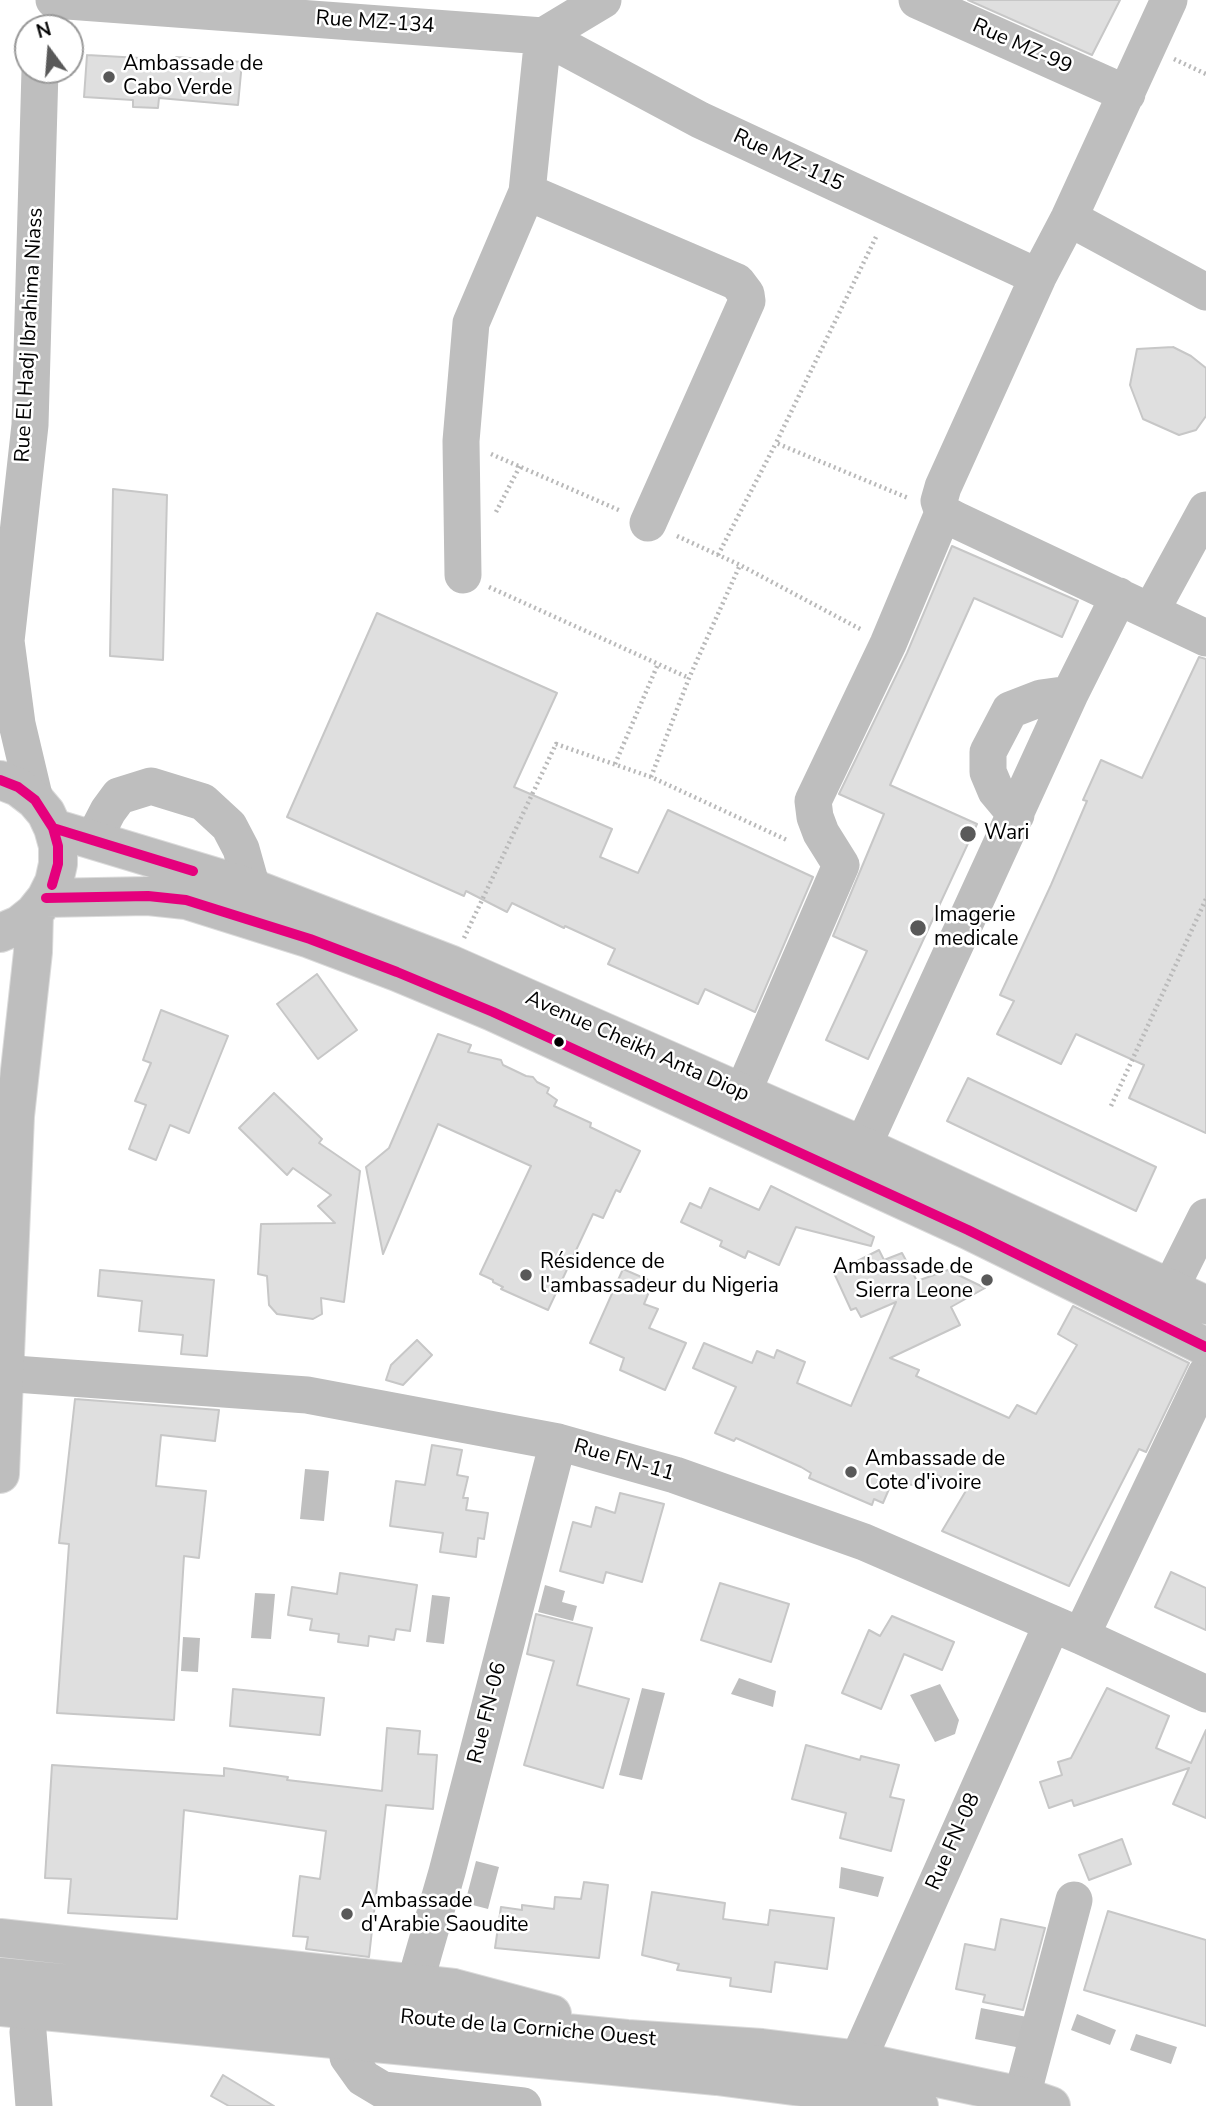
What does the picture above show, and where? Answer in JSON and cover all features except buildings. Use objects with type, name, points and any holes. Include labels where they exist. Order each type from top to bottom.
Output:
[{"type":"main road","name":"Avenue Cheikh Anta Diop","points":[[0,780],[18,787],[44,814],[93,840],[252,888],[452,965],[863,1146],[1206,1305]]},
{"type":"main road","points":[[0,933],[19,925],[40,906],[54,882],[58,846],[44,814]]},
{"type":"main road","name":"Avenue Cheikh Anta Diop","points":[[40,906],[148,896],[186,900],[310,939],[493,1012],[955,1224],[1206,1347]]},
{"type":"main road","points":[[0,1474],[2,1373],[15,1116],[40,906]]},
{"type":"main road","points":[[0,1031],[15,1116]]},
{"type":"main road","points":[[0,1938],[454,1988],[522,2005],[627,2039]]},
{"type":"main road","name":"Route de la Corniche Ouest","points":[[0,1977],[627,2039],[762,2048],[855,2086],[919,2106]]},
{"type":"main road","points":[[9,2023],[360,2080],[698,2095],[744,2091],[769,2082]]},
{"type":"main road","name":"Route de la Corniche Ouest","points":[[9,2023],[1037,2101]]},
{"type":"street","name":"Rue MZ-134","points":[[54,0],[542,36]]},
{"type":"street","points":[[463,575],[461,441],[471,323],[527,192],[542,36],[603,0]]},
{"type":"street","name":"Rue MZ-99","points":[[917,0],[1127,94]]},
{"type":"street","points":[[741,1094],[841,865],[821,833],[813,801],[888,643],[943,513],[939,501],[943,487],[1038,277],[1069,218],[1169,0]]},
{"type":"street","name":"Rue MZ-115","points":[[542,36],[700,120],[1038,277]]},
{"type":"street","name":"Rue El Hadj Ibrahima Niass","points":[[39,84],[15,424],[3,649],[17,724],[44,814]]},
{"type":"street","points":[[527,192],[737,282],[746,294],[747,300],[648,523]]},
{"type":"street","points":[[1069,218],[1206,292]]},
{"type":"street","points":[[863,1146],[1070,694],[1206,510]]},
{"type":"street","points":[[943,513],[1206,638]]},
{"type":"street","points":[[1016,815],[996,791],[988,772],[988,752],[1010,710],[1041,698],[1070,694]]},
{"type":"street","points":[[93,840],[119,796],[151,786],[203,802],[229,826],[241,849],[252,888]]},
{"type":"street","points":[[1170,1289],[1206,1217]]},
{"type":"street","name":"Rue FN-11","points":[[2,1373],[307,1395],[558,1442],[675,1475],[864,1542],[1206,1694]]},
{"type":"street","name":"Rue FN-08","points":[[855,2086],[1066,1630],[1206,1374]]},
{"type":"street","name":"Rue FN-06","points":[[415,1983],[447,1872],[558,1442]]},
{"type":"street","points":[[1037,2101],[1074,1899]]},
{"type":"street","points":[[9,2023],[34,2106]]},
{"type":"street","points":[[360,2080],[383,2090],[523,2106]]},
{"type":"path","points":[[718,555],[776,443],[890,208]]},
{"type":"path","points":[[776,443],[943,513]]},
{"type":"path","points":[[650,777],[689,678],[740,565]]},
{"type":"path","points":[[463,575],[689,678]]},
{"type":"path","points":[[615,764],[658,664]]},
{"type":"path","points":[[452,965],[556,744],[650,777],[841,865]]},
{"type":"path","points":[[1111,1106],[1206,899]]},
{"type":"shaded area","points":[[305,1469],[329,1471],[324,1521],[300,1519]]},
{"type":"shaded area","points":[[545,1585],[565,1591],[562,1602],[577,1606],[573,1621],[538,1612]]},
{"type":"shaded area","points":[[255,1593],[275,1594],[271,1639],[251,1638]]},
{"type":"shaded area","points":[[432,1595],[450,1597],[444,1644],[426,1642]]},
{"type":"shaded area","points":[[183,1637],[200,1638],[198,1672],[181,1671]]},
{"type":"shaded area","points":[[739,1678],[776,1691],[773,1707],[731,1694]]},
{"type":"shaded area","points":[[940,1684],[959,1720],[955,1734],[935,1742],[910,1695]]},
{"type":"shaded area","points":[[642,1688],[665,1693],[642,1780],[619,1775]]},
{"type":"shaded area","points":[[476,1861],[499,1867],[488,1909],[465,1903]]},
{"type":"shaded area","points":[[841,1867],[884,1877],[878,1897],[839,1888]]},
{"type":"shaded area","points":[[981,2008],[1027,2017],[1021,2048],[975,2039]]},
{"type":"shaded area","points":[[1077,2014],[1116,2030],[1110,2045],[1071,2030]]},
{"type":"shaded area","points":[[1136,2034],[1177,2047],[1171,2064],[1130,2050]]},
{"type":"transit line","points":[[0,780],[18,787],[35,800],[53,828],[58,846],[58,864],[52,885]]},
{"type":"transit line","points":[[53,828],[193,871]]},
{"type":"transit line","points":[[46,898],[148,896],[186,900],[310,939],[397,972],[493,1012],[968,1230],[1206,1347]]},
{"type":"place","name":"Ambassade de Cabo Verde","points":[[109,77]]},
{"type":"place","name":"Wari","points":[[968,834]]},
{"type":"place","name":"Imagerie medicale","points":[[918,928]]},
{"type":"place","name":"Résidence de l'ambassadeur du Nigeria","points":[[526,1275]]},
{"type":"place","name":"Ambassade de Sierra Leone","points":[[987,1280]]},
{"type":"place","name":"Ambassade de Cote d'ivoire","points":[[851,1472]]},
{"type":"place","name":"Ambassade d'Arabie Saoudite","points":[[347,1914]]}]
